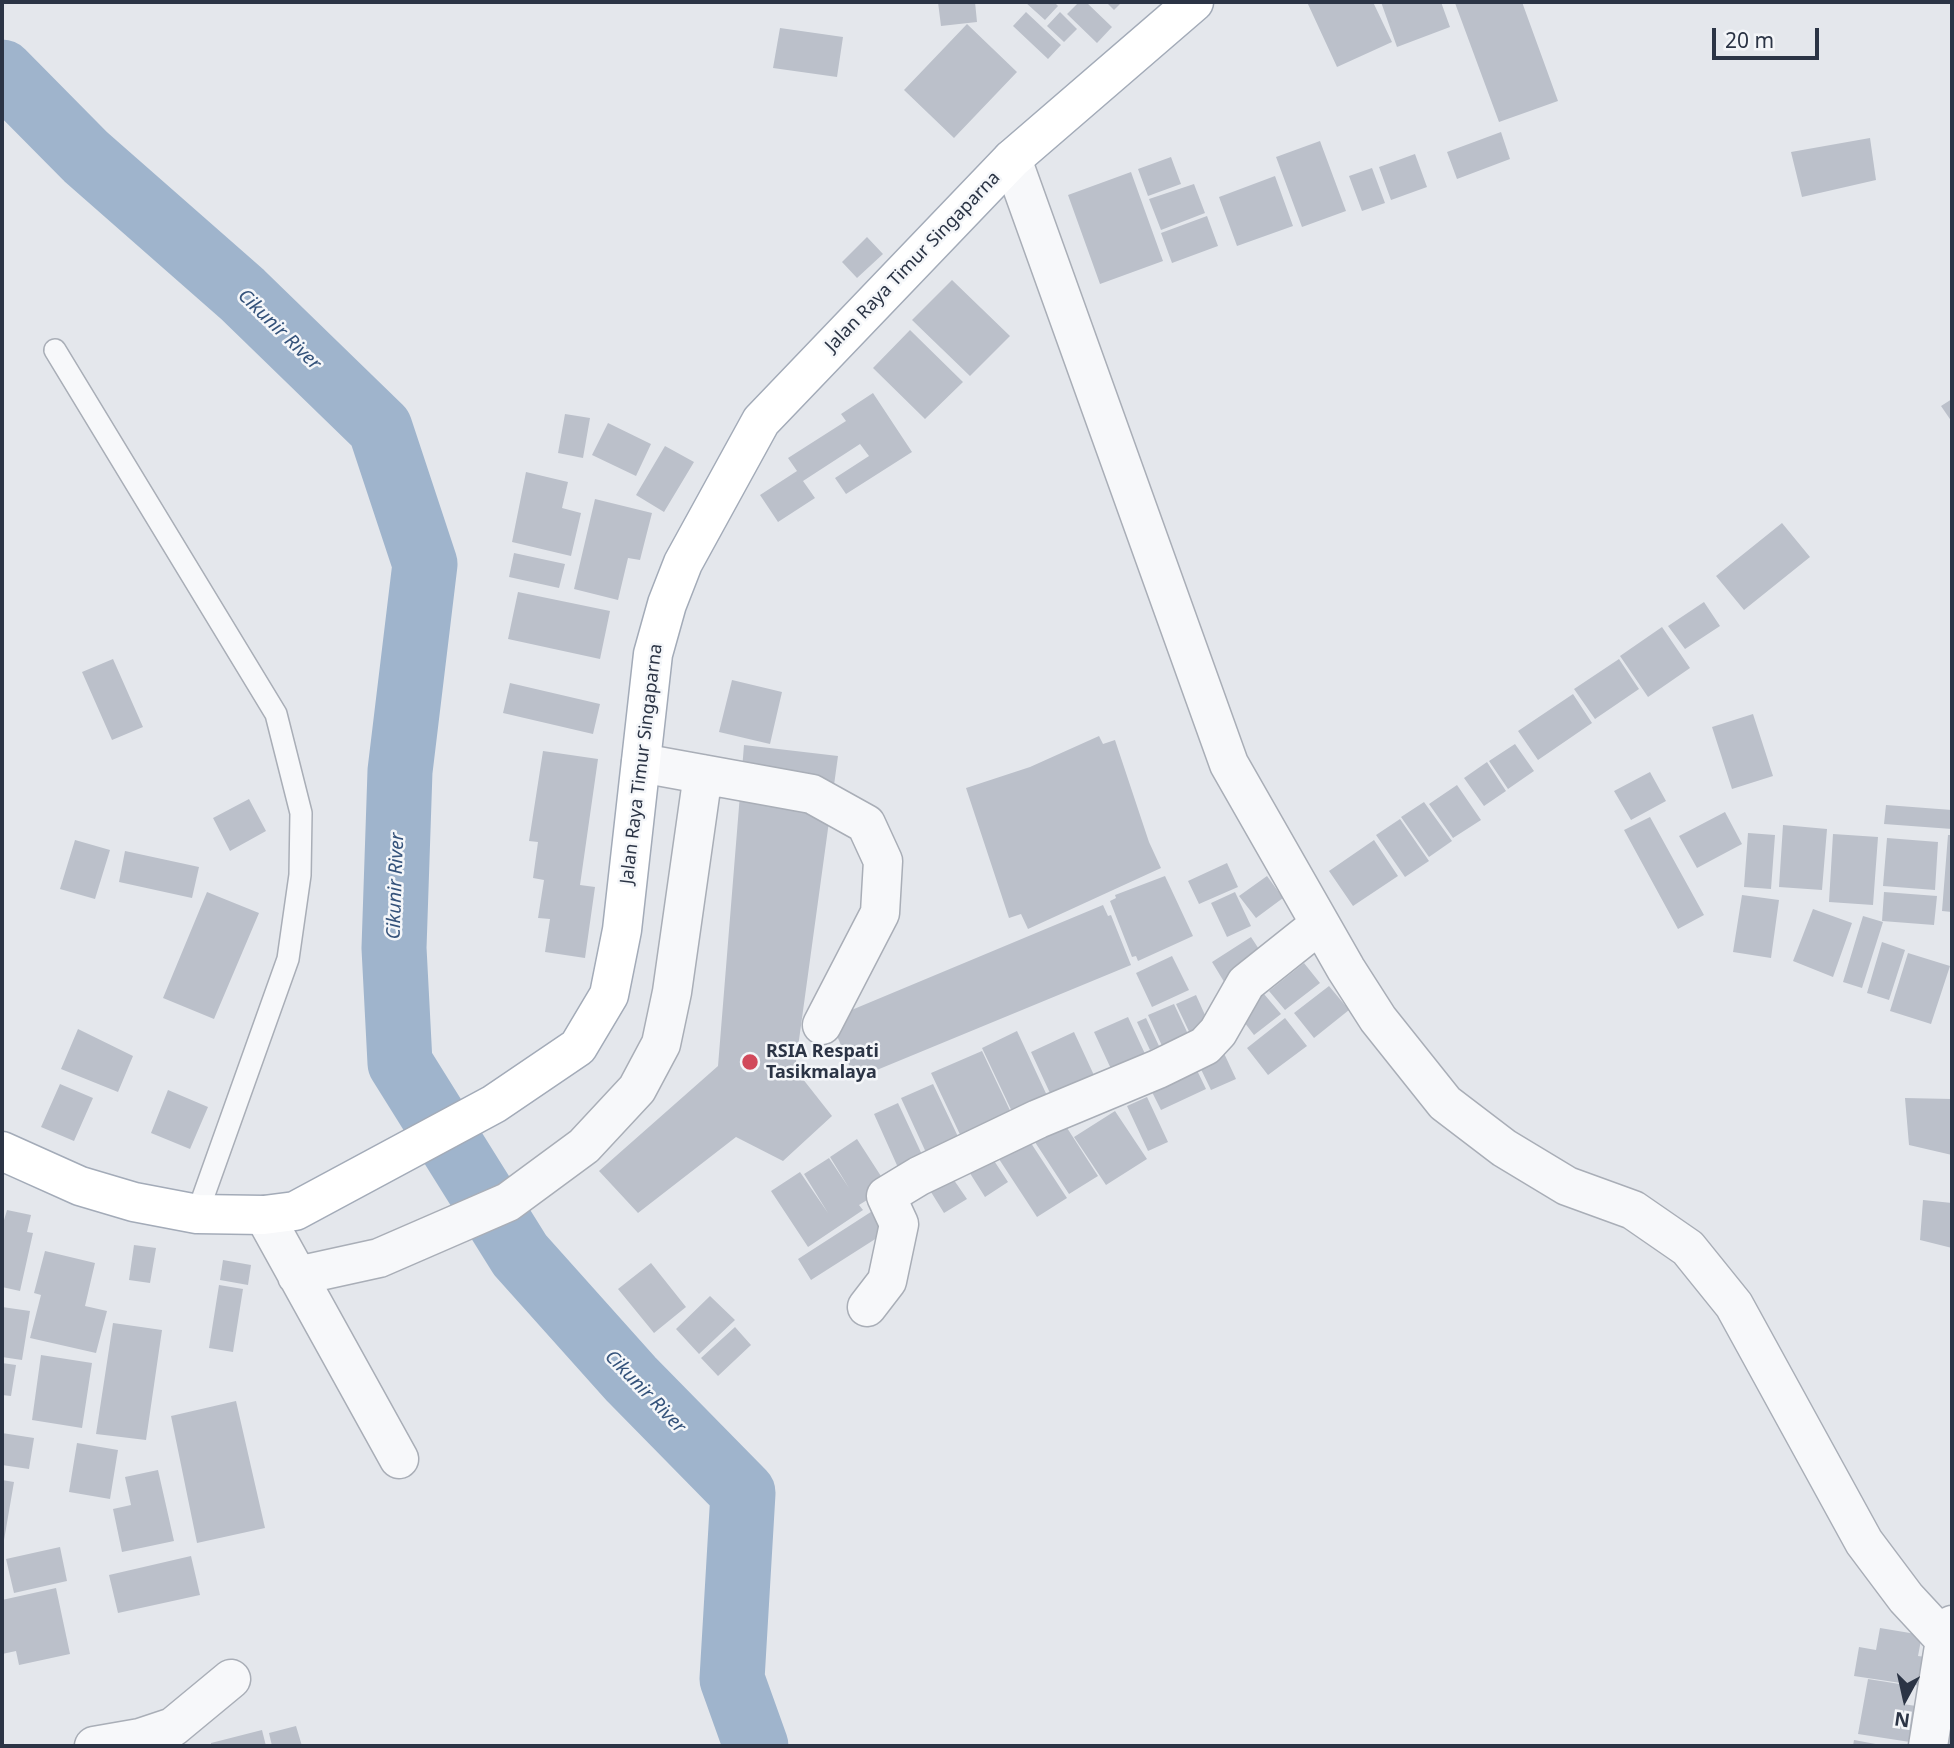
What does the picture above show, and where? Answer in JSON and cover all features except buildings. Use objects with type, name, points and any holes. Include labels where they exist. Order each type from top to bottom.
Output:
[{"type":"main road","name":"Jalan Raya Timur Singaparna","points":[[283,1212],[494,1104],[578,1047],[609,995],[622,930],[653,654],[667,604],[683,563],[761,421],[1012,159],[1194,2]]},
{"type":"main road","points":[[3,1157],[80,1186],[134,1202],[197,1214],[283,1212]]},
{"type":"street","points":[[1012,159],[1228,764],[1320,924],[1378,1019],[1445,1102],[1504,1148],[1567,1186],[1633,1210],[1688,1248],[1734,1305],[1864,1542],[1906,1598],[1949,1632],[1928,1746]]},
{"type":"street","points":[[641,763],[812,794],[866,824],[883,861],[880,913],[822,1025]]},
{"type":"street","points":[[297,1276],[379,1258],[508,1202],[584,1146],[637,1089],[661,1044],[672,992],[703,774]]},
{"type":"street","points":[[867,1307],[887,1281],[899,1224],[886,1196],[919,1176],[1038,1119],[1158,1069],[1205,1046],[1218,1032],[1246,983],[1320,924]]},
{"type":"street","points":[[283,1212],[297,1276],[399,1459]]},
{"type":"street","points":[[94,1746],[140,1738],[173,1727],[231,1679]]},
{"type":"lane","points":[[55,350],[276,714],[301,813],[300,875],[288,959],[197,1214]]},
{"type":"waterway","name":"Cikunir River","points":[[2,72],[86,157],[242,294],[380,428],[425,564],[400,771],[394,948],[400,1063],[520,1255],[631,1379],[743,1493],[732,1679],[756,1746]]},
{"type":"place","name":"RSIA Respati Tasikmalaya","points":[[750,1062]]}]
